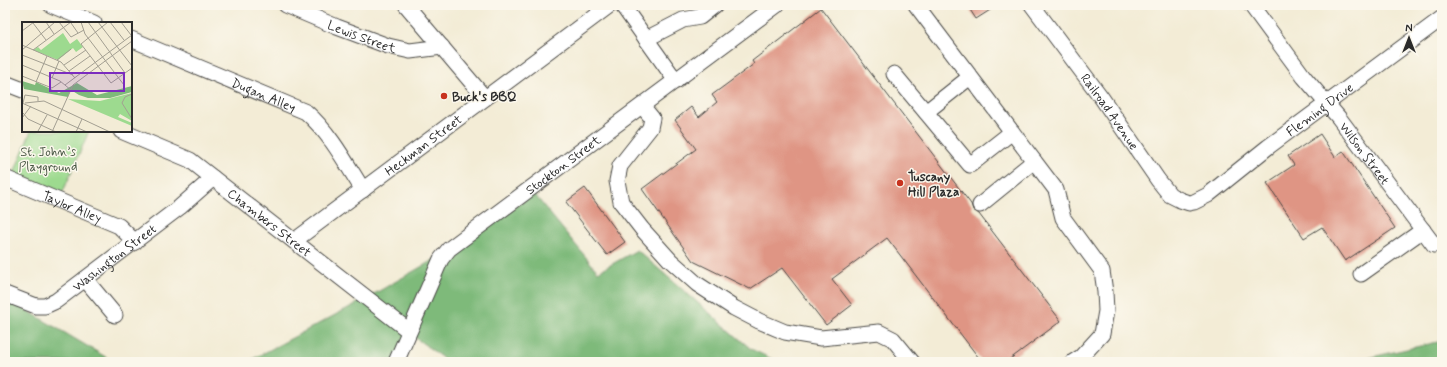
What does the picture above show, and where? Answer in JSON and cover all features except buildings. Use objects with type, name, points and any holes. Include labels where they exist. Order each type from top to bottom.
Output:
[{"type":"street","points":[[51,5],[87,17]]},
{"type":"street","name":"Lewis Street","points":[[285,5],[388,46],[410,51],[442,47]]},
{"type":"street","points":[[406,5],[485,98]]},
{"type":"street","name":"Heckman Street","points":[[294,241],[610,5]]},
{"type":"street","points":[[622,5],[676,81]]},
{"type":"street","points":[[646,39],[683,20],[700,17],[715,5]]},
{"type":"street","name":"Stockton Street","points":[[396,362],[441,259],[449,249],[777,5]]},
{"type":"street","points":[[916,5],[1056,190],[1063,218],[1102,272],[1106,311],[1102,334],[1081,357],[1073,362]]},
{"type":"street","name":"Railroad Avenue","points":[[1032,5],[1101,97],[1170,196],[1189,203],[1198,201]]},
{"type":"street","name":"Wilson Street","points":[[1250,5],[1304,77],[1327,103],[1434,245]]},
{"type":"street","name":"Fleming Drive","points":[[1198,201],[1442,18]]},
{"type":"street","name":"Dugan Alley","points":[[132,39],[306,112],[315,120],[339,151],[363,190]]},
{"type":"street","points":[[894,74],[970,165],[1012,132]]},
{"type":"street","points":[[926,112],[970,77]]},
{"type":"street","points":[[5,83],[22,90]]},
{"type":"street","points":[[642,106],[652,118],[650,128],[620,166],[617,181],[621,202],[642,229],[670,260],[697,284],[734,308],[766,324],[785,332],[821,338],[879,332],[893,339],[912,362]]},
{"type":"street","name":"Chambers Street","points":[[123,132],[190,160],[409,331]]},
{"type":"street","points":[[980,205],[1034,161]]},
{"type":"street","name":"Taylor Alley","points":[[5,178],[119,226],[135,242]]},
{"type":"street","name":"Washington Street","points":[[5,294],[36,306],[45,306],[56,301],[180,207],[213,178]]},
{"type":"street","points":[[1361,274],[1423,230]]},
{"type":"street","points":[[85,279],[114,315]]},
{"type":"green space","name":"St. John’s Playground","points":[[31,132],[89,132],[62,194],[14,173]]},
{"type":"green space","points":[[534,194],[598,272],[637,250],[751,349],[778,362],[448,362],[409,333],[396,362],[247,362],[367,298],[440,256]]},
{"type":"green space","points":[[5,299],[18,305],[114,362],[5,362]]},
{"type":"green space","points":[[1442,341],[1442,362],[1350,362]]},
{"type":"place","name":"Buck's BBQ","points":[[444,96]]},
{"type":"place","name":"Tuscany Hill Plaza","points":[[900,183]]}]
